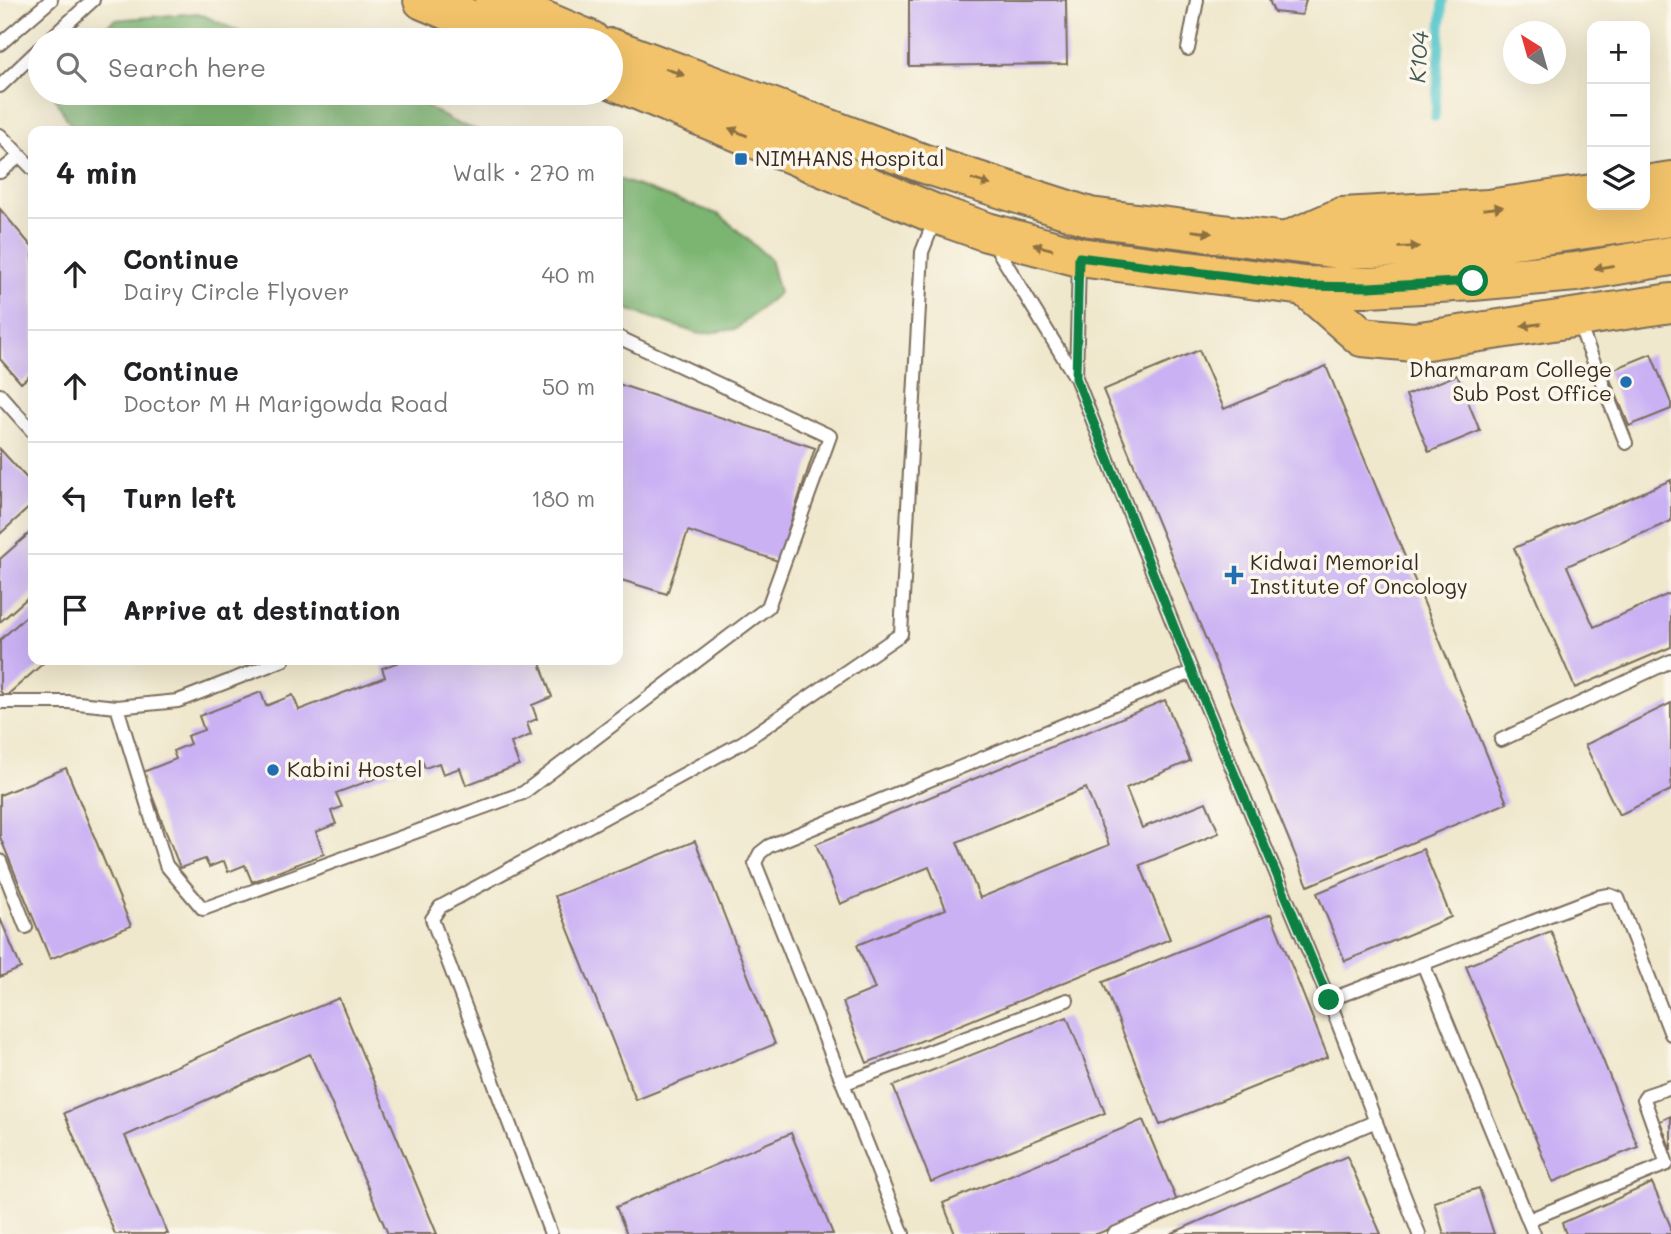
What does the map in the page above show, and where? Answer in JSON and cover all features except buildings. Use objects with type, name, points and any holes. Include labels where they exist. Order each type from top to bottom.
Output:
[{"type":"main road","points":[[423,0],[490,28]]},
{"type":"main road","points":[[495,0],[562,28]]},
{"type":"main road","points":[[623,52],[922,163],[1090,217],[1340,249],[1471,245],[1671,217]]},
{"type":"main road","points":[[623,84],[933,214],[1079,257],[1304,286],[1369,287],[1576,272],[1671,256]]},
{"type":"main road","points":[[1650,184],[1671,181]]},
{"type":"main road","points":[[1283,243],[1342,217],[1488,209],[1587,195]]},
{"type":"main road","points":[[1304,286],[1362,337],[1414,342],[1671,303]]},
{"type":"lane","points":[[0,44],[51,0]]},
{"type":"lane","points":[[62,28],[93,0]]},
{"type":"lane","points":[[1188,49],[1197,0]]},
{"type":"lane","points":[[0,86],[28,59]]},
{"type":"lane","points":[[0,135],[28,164]]},
{"type":"lane","points":[[0,172],[20,156]]},
{"type":"lane","points":[[551,1234],[432,919],[440,906],[743,742],[901,634],[922,253],[933,224],[933,214]]},
{"type":"lane","points":[[987,232],[1076,378],[1192,672],[1329,1000],[1419,1234]]},
{"type":"lane","points":[[1076,378],[1079,257]]},
{"type":"lane","points":[[1576,318],[1626,443]]},
{"type":"lane","points":[[117,707],[166,865],[203,909],[523,793],[768,607],[830,436],[623,339]]},
{"type":"lane","points":[[0,395],[28,426]]},
{"type":"lane","points":[[1501,740],[1671,661]]},
{"type":"lane","points":[[0,702],[68,702],[117,707],[178,701],[271,665]]},
{"type":"lane","points":[[903,1234],[755,863],[760,853],[769,846],[1192,672]]},
{"type":"lane","points":[[0,860],[26,927]]},
{"type":"lane","points":[[1329,1000],[1597,897],[1609,895],[1618,898],[1671,1034]]},
{"type":"lane","points":[[1423,964],[1534,1234]]},
{"type":"lane","points":[[843,1084],[1067,1000]]},
{"type":"lane","points":[[1528,1220],[1667,1164],[1644,1100],[1647,1095],[1671,1087]]},
{"type":"lane","points":[[1114,1234],[1376,1121]]},
{"type":"green space","points":[[198,13],[231,28],[105,28],[114,20]]},
{"type":"green space","points":[[59,105],[424,105],[466,126],[71,126]]},
{"type":"green space","points":[[623,181],[720,215],[770,259],[779,293],[736,329],[699,334],[623,308]]},
{"type":"waterway","name":"K104","points":[[1435,117],[1443,0]]},
{"type":"place","name":"NIMHANS Hospital","points":[[741,159]]},
{"type":"place","name":"Dharmaram College Sub Post Office","points":[[1626,382]]},
{"type":"place","name":"Kidwai Memorial Institute of Oncology","points":[[1234,575]]},
{"type":"place","name":"Kabini Hostel","points":[[273,770]]},
{"type":"route","points":[[1329,1000],[1192,672],[1076,378],[1079,257],[1304,286],[1369,287],[1473,281]]}]
